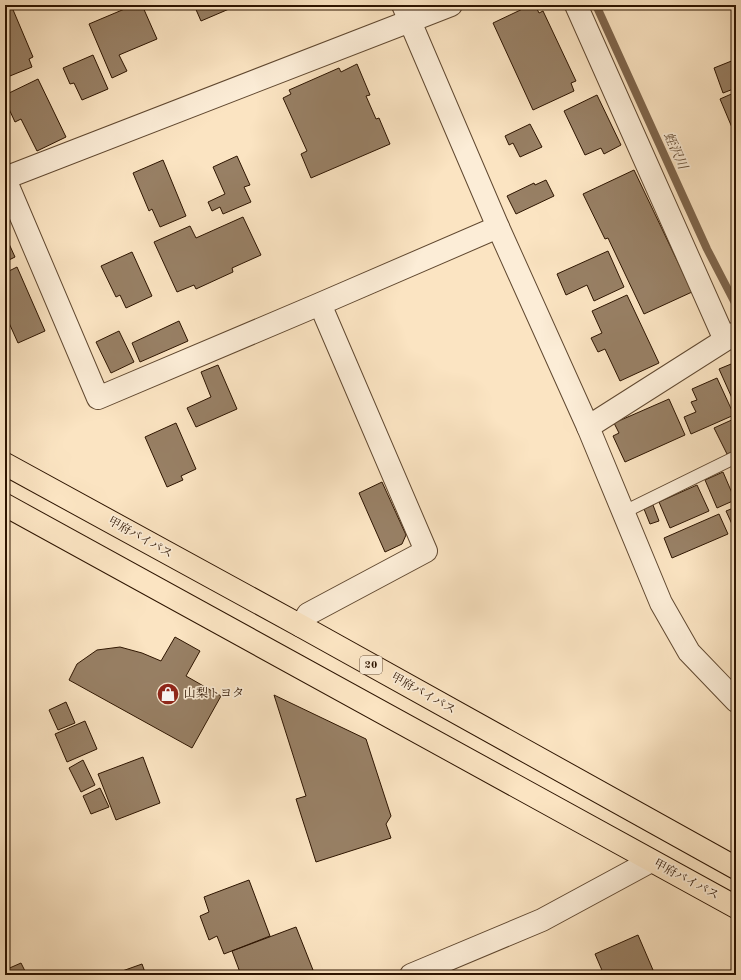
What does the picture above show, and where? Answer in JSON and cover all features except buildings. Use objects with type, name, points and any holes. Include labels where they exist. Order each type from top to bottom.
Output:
[{"type":"highway","name":"甲府バイパス","points":[[5,464],[301,626],[736,868]]},
{"type":"highway","name":"甲府バイパス","points":[[5,505],[736,907]]},
{"type":"street","points":[[451,5],[407,13],[5,179],[98,398],[498,227]]},
{"type":"street","points":[[576,5],[731,337],[588,427]]},
{"type":"street","points":[[407,13],[498,227],[588,427],[661,603],[689,652],[736,701]]},
{"type":"street","points":[[301,626],[308,614],[426,551],[320,304]]},
{"type":"street","points":[[411,975],[542,920],[650,861]]},
{"type":"lane","points":[[624,512],[736,457]]},
{"type":"waterway","name":"蛭沢川","points":[[596,5],[707,249],[736,305]]},
{"type":"place","name":"山梨トヨタ","points":[[168,694]]}]
